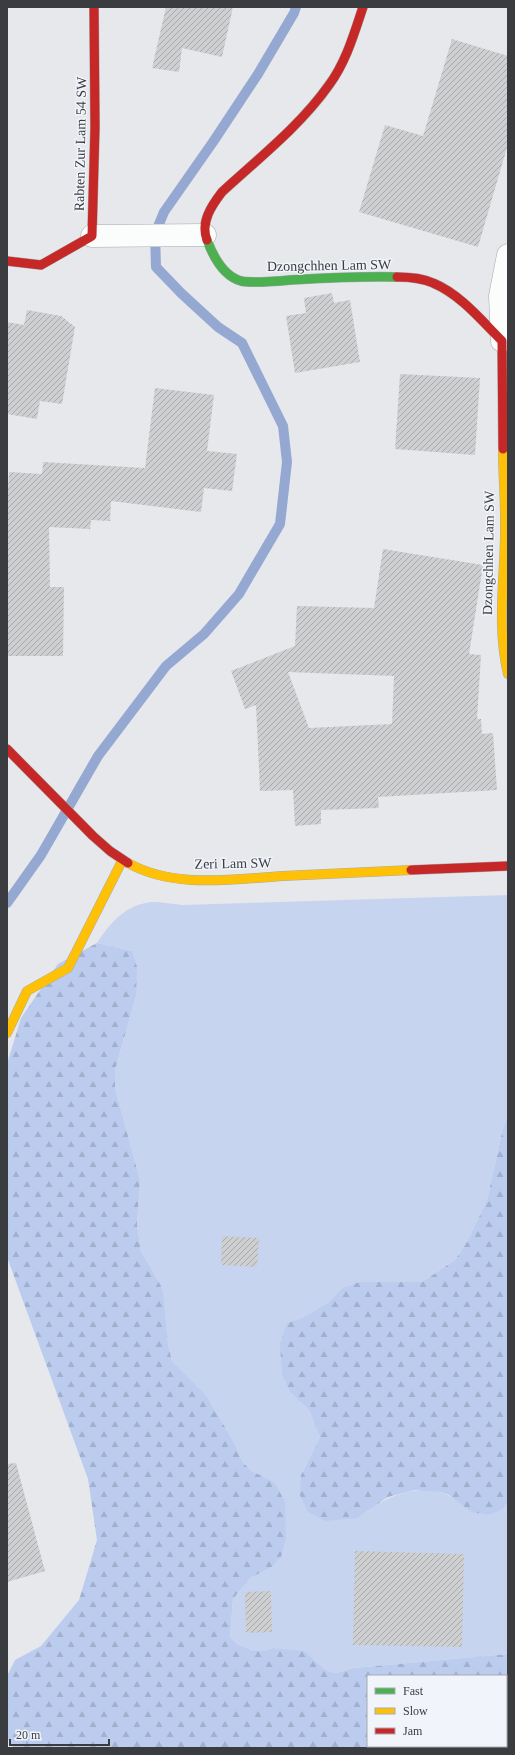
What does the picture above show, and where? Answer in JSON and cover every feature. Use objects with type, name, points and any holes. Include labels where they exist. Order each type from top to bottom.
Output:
[{"type":"street","name":"Rabten Zur Lam 54 SW","points":[[7,261],[41,265],[92,236],[95,127],[94,7]]},
{"type":"street","points":[[92,236],[205,235],[206,221],[211,206],[222,192],[302,119],[330,84],[343,63],[363,7]]},
{"type":"street","name":"Dzongchhen Lam SW","points":[[205,235],[218,263],[228,274],[241,281],[277,281],[370,276],[414,277],[434,283],[453,295],[474,313],[502,342],[504,383],[503,447],[505,536],[500,625],[504,662],[508,674]]},
{"type":"street","points":[[502,342],[500,296],[508,255]]},
{"type":"street","name":"Zeri Lam SW","points":[[7,749],[98,841],[122,860],[139,869],[156,875],[204,880],[508,866]]},
{"type":"street","points":[[7,1033],[27,991],[68,968],[122,860]]},
{"type":"shaded area","points":[[508,895],[508,1116],[503,1128],[487,1200],[467,1242],[455,1260],[422,1282],[359,1282],[342,1288],[329,1302],[304,1317],[287,1323],[290,1392],[309,1410],[320,1437],[301,1475],[365,1513],[392,1497],[413,1491],[423,1490],[443,1493],[458,1501],[471,1512],[503,1509],[508,1501],[508,1654],[354,1668],[336,1673],[327,1671],[312,1658],[272,1648],[264,1651],[254,1651],[237,1644],[230,1637],[233,1599],[250,1578],[272,1567],[269,1479],[251,1471],[242,1461],[235,1444],[206,1395],[172,1361],[168,1344],[160,1284],[141,1251],[137,1225],[140,1180],[115,1088],[115,1070],[136,996],[132,951],[97,943],[120,915],[143,903],[153,902],[182,905]]},
{"type":"green space","points":[[97,943],[132,951],[137,967],[136,996],[115,1070],[115,1088],[140,1180],[137,1225],[141,1251],[163,1292],[168,1344],[172,1361],[206,1395],[235,1444],[242,1461],[251,1471],[269,1479],[276,1485],[285,1502],[286,1538],[281,1557],[272,1567],[250,1578],[233,1599],[230,1637],[237,1644],[254,1651],[264,1651],[272,1648],[304,1651],[327,1671],[336,1673],[354,1668],[508,1654],[508,1748],[14,1748],[7,1738],[7,1676],[15,1660],[41,1646],[79,1600],[97,1540],[88,1479],[7,1257],[7,1064],[21,1018],[58,964]]},
{"type":"green space","points":[[508,1116],[508,1501],[503,1509],[489,1515],[471,1512],[449,1495],[441,1492],[415,1490],[388,1497],[357,1518],[325,1521],[308,1512],[300,1495],[301,1475],[320,1437],[309,1410],[290,1392],[282,1374],[280,1344],[287,1323],[304,1317],[329,1302],[342,1288],[359,1282],[422,1282],[455,1260],[467,1242],[487,1200],[503,1128]]},
{"type":"building","points":[[166,7],[233,7],[222,57],[182,48],[179,72],[152,68]]},
{"type":"building","points":[[452,39],[508,56],[508,144],[478,247],[359,212],[385,125],[423,136]]},
{"type":"building","points":[[332,293],[334,303],[350,300],[360,362],[295,373],[286,316],[306,313],[304,298]]},
{"type":"building","points":[[27,310],[61,316],[75,327],[62,404],[40,401],[37,419],[7,414],[7,322],[24,325]]},
{"type":"building","points":[[400,374],[480,378],[475,455],[395,449]]},
{"type":"building","points":[[155,388],[214,395],[207,451],[237,454],[232,491],[204,488],[201,512],[111,501],[110,521],[91,520],[90,529],[49,527],[50,587],[64,587],[63,656],[7,656],[7,509],[9,472],[42,474],[43,462],[145,468]]},
{"type":"building","points":[[383,549],[483,565],[469,654],[481,655],[477,719],[481,719],[482,734],[493,733],[497,790],[378,797],[379,808],[321,810],[321,824],[295,826],[293,790],[260,791],[256,705],[245,709],[231,671],[295,646],[297,606],[374,608]],"holes":[[[288,672],[394,676],[392,724],[309,728]]]},
{"type":"building","points":[[222,1236],[259,1238],[257,1267],[221,1265]]},
{"type":"building","points":[[16,1463],[45,1571],[7,1582],[7,1464]]},
{"type":"building","points":[[355,1551],[464,1554],[462,1647],[353,1645]]},
{"type":"building","points":[[271,1591],[272,1632],[246,1633],[245,1592]]},
{"type":"waterway","points":[[7,903],[41,855],[98,756],[166,666],[204,634],[239,594],[280,524],[287,462],[283,426],[242,343],[218,327],[181,293],[156,267],[155,234],[164,212],[258,74],[294,13],[296,7]]},
{"type":"traffic: fast","points":[[207,240],[212,252],[224,270],[229,275],[245,282],[343,277],[397,277]]},
{"type":"traffic: slow","points":[[503,449],[505,526],[502,623],[508,674]]},
{"type":"traffic: slow","points":[[7,1033],[27,991],[68,968],[122,861]]},
{"type":"traffic: slow","points":[[128,863],[146,871],[165,876],[204,880],[411,870]]},
{"type":"traffic: jam","points":[[7,261],[41,265],[92,236],[95,127],[94,7]]},
{"type":"traffic: jam","points":[[207,240],[205,233],[206,220],[214,202],[222,192],[292,128],[318,100],[340,67],[349,48],[363,7]]},
{"type":"traffic: jam","points":[[397,277],[429,281],[443,288],[470,309],[502,341],[503,449]]},
{"type":"traffic: jam","points":[[7,749],[93,836],[110,851],[128,863]]},
{"type":"traffic: jam","points":[[411,870],[508,866]]}]
